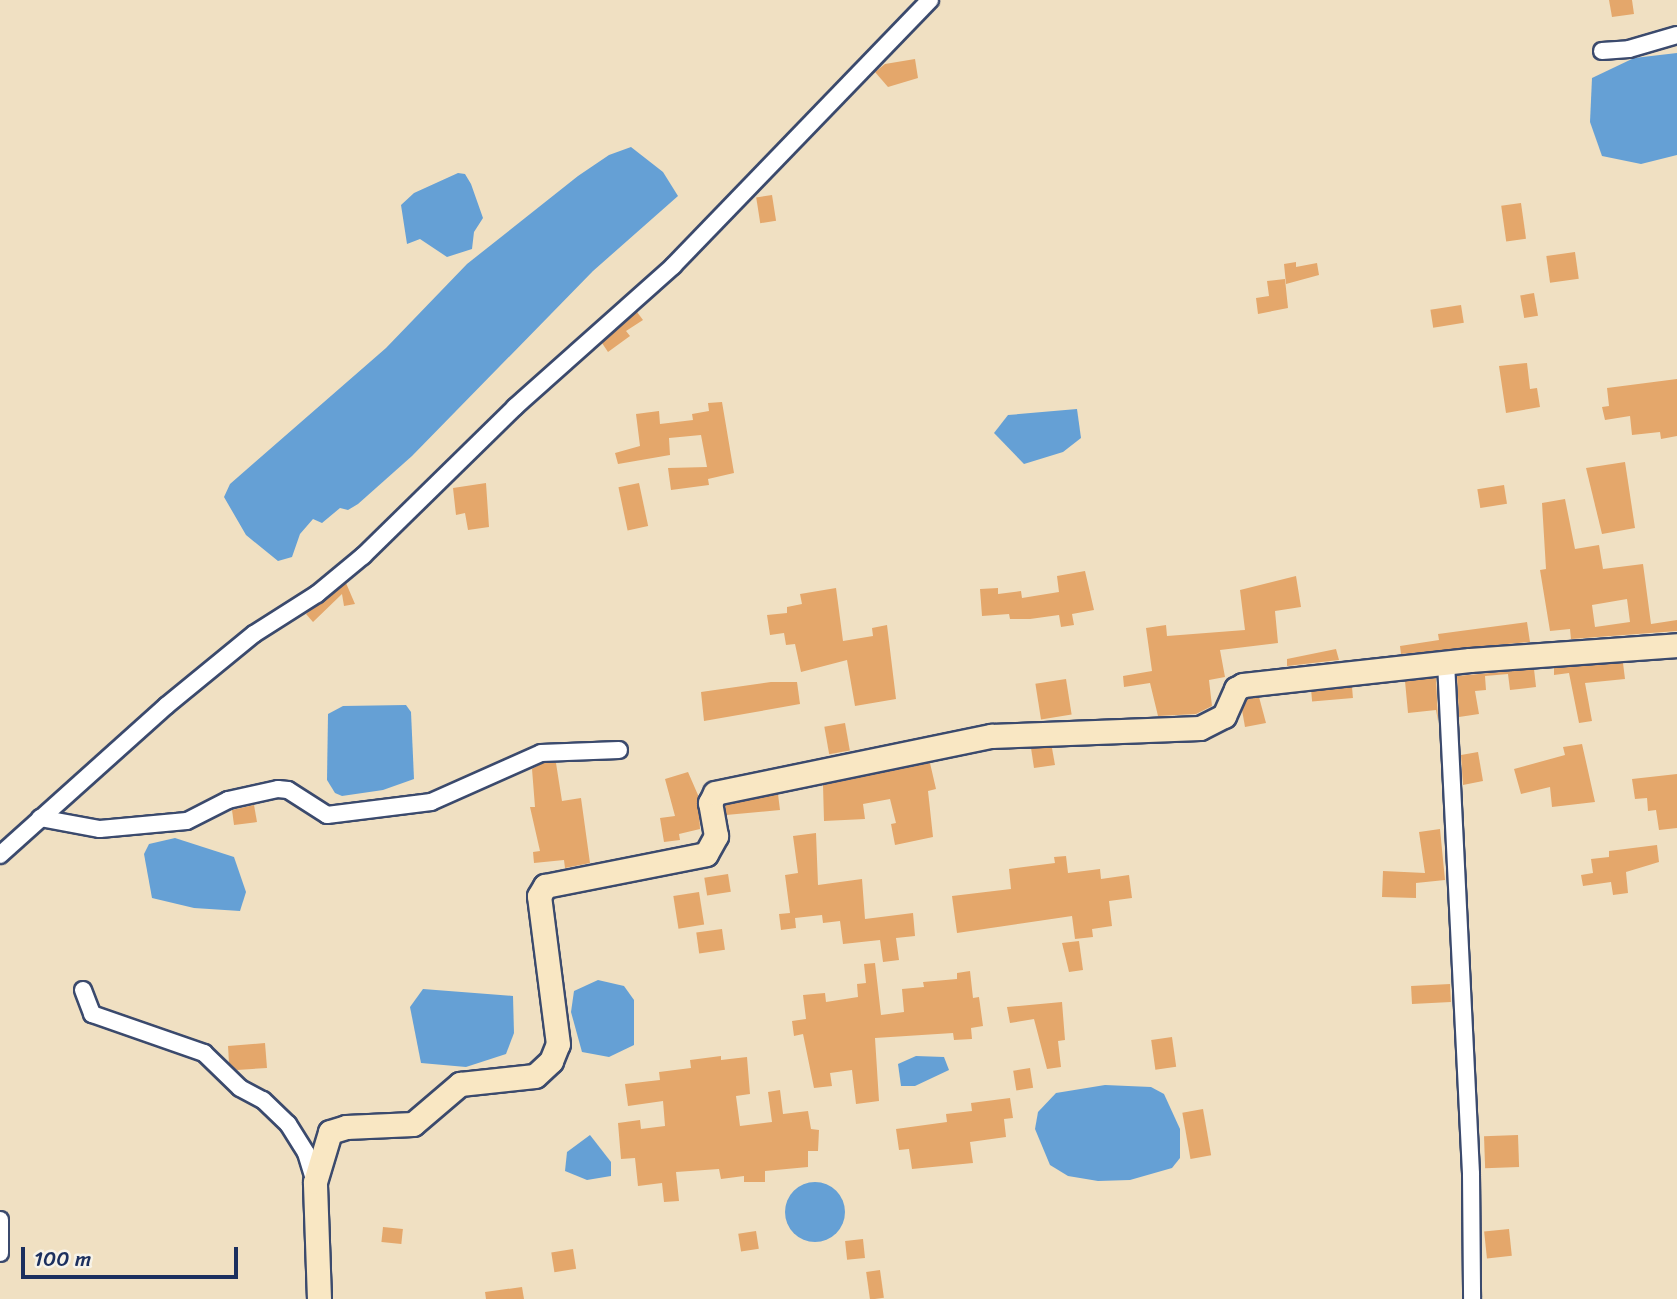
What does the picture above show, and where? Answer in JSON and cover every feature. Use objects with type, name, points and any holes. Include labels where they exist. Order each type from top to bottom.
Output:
[{"type":"main road","points":[[319,1299],[315,1182],[326,1139],[336,1128],[413,1124],[460,1084],[535,1076],[551,1061],[558,1044],[539,896],[545,886],[706,854],[716,836],[710,803],[715,793],[991,736],[1200,729],[1224,716],[1236,689],[1243,685],[1446,662],[1677,645]]},
{"type":"street","points":[[0,855],[235,650],[317,594],[362,556],[515,407],[673,266],[930,0]]},
{"type":"street","points":[[1602,51],[1629,49],[1677,35]]},
{"type":"street","points":[[1446,662],[1471,1174],[1472,1299]]},
{"type":"street","points":[[40,818],[100,829],[187,821],[228,800],[278,789],[288,790],[327,815],[431,802],[541,753],[619,750]]},
{"type":"street","points":[[83,990],[92,1014],[204,1053],[240,1088],[264,1100],[288,1124],[306,1153],[315,1182]]},
{"type":"street","points":[[0,1220],[0,1253]]},
{"type":"water","points":[[1677,53],[1677,155],[1641,164],[1602,156],[1590,122],[1592,78],[1634,58]]},
{"type":"water","points":[[631,147],[663,172],[678,196],[593,271],[412,456],[358,504],[348,510],[340,508],[322,523],[313,519],[300,534],[292,557],[278,561],[246,535],[224,497],[230,484],[386,348],[467,264],[578,176],[609,155]]},
{"type":"water","points":[[458,173],[465,174],[471,184],[483,218],[474,232],[472,249],[447,257],[420,239],[407,244],[401,205],[414,193]]},
{"type":"water","points":[[1077,409],[1081,438],[1063,452],[1024,464],[994,433],[1008,415]]},
{"type":"water","points":[[406,705],[411,712],[414,779],[383,790],[342,796],[335,793],[327,780],[328,714],[343,706]]},
{"type":"water","points":[[175,838],[234,857],[246,892],[240,911],[194,908],[152,898],[144,854],[149,844]]},
{"type":"water","points":[[598,980],[624,986],[634,1000],[634,1045],[609,1057],[582,1052],[571,1012],[574,991]]},
{"type":"water","points":[[423,989],[513,996],[514,1033],[506,1054],[466,1067],[421,1063],[410,1007]]},
{"type":"water","points":[[916,1056],[944,1057],[949,1070],[915,1086],[901,1086],[898,1064]]},
{"type":"water","points":[[1105,1085],[1151,1087],[1164,1094],[1180,1129],[1180,1158],[1172,1168],[1130,1180],[1098,1181],[1068,1176],[1050,1165],[1035,1129],[1038,1112],[1056,1093]]},
{"type":"water","points":[[590,1135],[611,1162],[611,1176],[587,1180],[565,1171],[567,1152]]},
{"type":"water","points":[[815,1182],[827,1184],[840,1195],[845,1212],[843,1224],[832,1237],[815,1242],[803,1240],[790,1229],[785,1212],[787,1200],[798,1187]]},
{"type":"building","points":[[1609,0],[1632,0],[1634,14],[1612,17]]},
{"type":"building","points":[[915,59],[918,78],[888,87],[875,72],[885,64]]},
{"type":"building","points":[[772,195],[776,221],[760,223],[756,198]]},
{"type":"building","points":[[1521,203],[1526,239],[1506,241],[1501,206]]},
{"type":"building","points":[[1575,252],[1579,279],[1550,283],[1546,256]]},
{"type":"building","points":[[1296,262],[1296,267],[1317,263],[1319,275],[1286,284],[1284,264]]},
{"type":"building","points":[[1285,279],[1288,308],[1258,314],[1256,298],[1269,296],[1267,281]]},
{"type":"building","points":[[1534,293],[1538,316],[1524,318],[1520,295]]},
{"type":"building","points":[[1461,305],[1464,323],[1433,328],[1430,310]]},
{"type":"building","points":[[637,312],[643,320],[626,331],[630,336],[608,352],[602,343]]},
{"type":"building","points":[[1527,363],[1530,389],[1537,388],[1540,407],[1506,413],[1499,366]]},
{"type":"building","points":[[1677,379],[1677,436],[1661,439],[1660,432],[1632,435],[1630,416],[1605,420],[1602,407],[1609,406],[1607,388]]},
{"type":"building","points":[[722,402],[734,473],[708,479],[709,485],[671,490],[668,468],[707,467],[701,435],[669,438],[670,455],[618,464],[615,453],[640,446],[636,414],[659,411],[660,424],[693,420],[692,414],[709,411],[708,403]]},
{"type":"building","points":[[1625,462],[1635,528],[1602,534],[1586,468]]},
{"type":"building","points":[[486,483],[489,527],[468,530],[465,513],[456,515],[453,488]]},
{"type":"building","points":[[639,483],[648,526],[628,530],[618,487]]},
{"type":"building","points":[[1504,485],[1507,504],[1480,508],[1477,489]]},
{"type":"building","points":[[1565,499],[1575,549],[1599,545],[1603,569],[1643,564],[1651,624],[1677,620],[1677,631],[1571,639],[1570,629],[1550,631],[1540,570],[1546,569],[1542,503]],"holes":[[[1627,599],[1630,622],[1595,627],[1592,605]]]},
{"type":"building","points":[[1085,571],[1094,610],[1072,614],[1074,625],[1061,627],[1059,615],[1030,619],[1010,619],[1009,614],[982,616],[980,589],[998,588],[998,594],[1021,591],[1022,598],[1059,592],[1057,576]]},
{"type":"building","points":[[1296,576],[1301,607],[1275,611],[1278,643],[1220,650],[1225,677],[1209,680],[1212,706],[1196,714],[1158,716],[1150,683],[1124,687],[1123,676],[1152,671],[1146,628],[1166,625],[1167,636],[1245,630],[1240,590]]},
{"type":"building","points":[[346,583],[355,604],[344,606],[342,594],[313,622],[306,614]]},
{"type":"building","points":[[836,588],[843,641],[873,636],[872,628],[887,625],[896,699],[855,706],[847,660],[801,672],[795,644],[786,645],[784,633],[770,635],[767,615],[787,613],[787,607],[802,604],[800,594]]},
{"type":"building","points":[[1527,622],[1530,642],[1401,654],[1400,646],[1439,640],[1438,634]]},
{"type":"building","points":[[1336,649],[1339,660],[1287,666],[1287,659]]},
{"type":"building","points":[[1623,663],[1625,679],[1585,683],[1592,721],[1579,723],[1569,673],[1554,675],[1554,668]]},
{"type":"building","points":[[1534,669],[1536,687],[1510,690],[1508,674],[1485,676],[1486,690],[1475,691],[1479,714],[1459,717],[1457,676]]},
{"type":"building","points":[[1436,678],[1438,721],[1436,710],[1408,713],[1405,681]]},
{"type":"building","points":[[1066,679],[1072,715],[1041,719],[1035,684]]},
{"type":"building","points":[[771,682],[797,682],[800,704],[704,721],[701,692]]},
{"type":"building","points":[[1352,687],[1353,698],[1312,702],[1311,691]]},
{"type":"building","points":[[1259,697],[1266,723],[1245,727],[1242,710],[1247,699]]},
{"type":"building","points":[[845,723],[850,751],[829,754],[824,727]]},
{"type":"building","points":[[1582,744],[1595,802],[1552,807],[1550,787],[1521,794],[1514,769],[1565,755],[1563,747]]},
{"type":"building","points":[[1031,748],[1052,748],[1055,765],[1034,768]]},
{"type":"building","points":[[1478,752],[1483,781],[1463,785],[1461,755]]},
{"type":"building","points":[[543,763],[556,763],[562,801],[581,798],[590,863],[565,868],[564,860],[534,863],[533,852],[540,851],[530,807],[535,807],[532,769]]},
{"type":"building","points":[[930,763],[936,789],[928,791],[933,837],[895,845],[891,824],[896,823],[890,799],[863,804],[865,819],[824,821],[823,785]]},
{"type":"building","points":[[688,772],[698,795],[700,829],[679,834],[680,840],[664,842],[660,818],[675,816],[665,779]]},
{"type":"building","points":[[1677,774],[1677,828],[1659,830],[1656,810],[1648,811],[1647,798],[1635,799],[1632,779]]},
{"type":"building","points":[[778,794],[780,810],[726,815],[725,805]]},
{"type":"building","points":[[254,805],[257,822],[234,825],[232,810]]},
{"type":"building","points":[[1440,829],[1445,880],[1416,883],[1416,898],[1382,897],[1383,871],[1425,873],[1419,832]]},
{"type":"building","points":[[816,833],[818,885],[862,879],[865,919],[913,913],[915,936],[896,938],[899,960],[883,962],[880,940],[843,944],[840,921],[823,923],[822,915],[795,918],[796,928],[781,930],[779,914],[790,913],[785,875],[798,873],[793,836]]},
{"type":"building","points":[[1657,845],[1659,862],[1626,872],[1628,893],[1613,895],[1611,882],[1583,886],[1581,875],[1593,873],[1591,859],[1609,857],[1609,851]]},
{"type":"building","points":[[1066,856],[1068,873],[1100,869],[1101,879],[1129,875],[1132,898],[1109,901],[1112,926],[1092,929],[1093,937],[1075,939],[1072,916],[957,933],[952,896],[1011,889],[1009,869],[1055,863],[1054,857]]},
{"type":"building","points":[[728,874],[731,892],[707,896],[704,878]]},
{"type":"building","points":[[699,892],[704,925],[678,929],[673,896]]},
{"type":"building","points":[[722,929],[725,950],[699,953],[696,933]]},
{"type":"building","points":[[1079,941],[1083,970],[1069,972],[1062,943]]},
{"type":"building","points":[[875,963],[881,1015],[904,1012],[902,989],[924,987],[923,982],[957,979],[957,973],[970,971],[973,998],[979,997],[983,1026],[971,1028],[972,1039],[954,1040],[953,1033],[875,1038],[879,1101],[856,1104],[852,1070],[830,1073],[832,1086],[814,1088],[803,1034],[794,1036],[792,1021],[806,1019],[803,995],[825,993],[826,1002],[858,997],[857,984],[866,983],[864,964]]},
{"type":"building","points":[[1450,984],[1451,1002],[1412,1004],[1411,986]]},
{"type":"building","points":[[1062,1002],[1065,1040],[1058,1041],[1061,1067],[1047,1069],[1034,1019],[1010,1023],[1007,1007]]},
{"type":"building","points":[[1172,1037],[1176,1067],[1155,1070],[1151,1040]]},
{"type":"building","points":[[265,1043],[267,1068],[237,1070],[229,1063],[228,1046]]},
{"type":"building","points":[[721,1056],[721,1060],[747,1057],[750,1094],[736,1096],[740,1126],[772,1122],[768,1092],[780,1090],[783,1114],[808,1111],[811,1129],[819,1130],[818,1151],[808,1151],[808,1167],[765,1171],[765,1182],[744,1182],[744,1176],[721,1179],[719,1169],[676,1172],[679,1201],[664,1202],[662,1183],[638,1186],[635,1158],[621,1159],[618,1123],[640,1120],[641,1129],[665,1126],[663,1101],[628,1106],[625,1084],[660,1080],[659,1072],[691,1068],[690,1060]]},
{"type":"building","points":[[1030,1068],[1033,1088],[1016,1090],[1013,1071]]},
{"type":"building","points":[[1010,1098],[1013,1118],[1004,1119],[1006,1137],[970,1142],[973,1163],[912,1169],[909,1149],[899,1150],[896,1129],[947,1122],[946,1114],[972,1111],[971,1103]]},
{"type":"building","points":[[1203,1109],[1211,1155],[1190,1159],[1182,1113]]},
{"type":"building","points":[[1518,1135],[1519,1167],[1485,1168],[1484,1136]]},
{"type":"building","points":[[383,1227],[403,1229],[401,1244],[381,1242]]},
{"type":"building","points":[[1509,1229],[1512,1256],[1487,1258],[1484,1232]]},
{"type":"building","points":[[756,1231],[759,1249],[741,1252],[738,1234]]},
{"type":"building","points":[[863,1239],[865,1258],[847,1260],[845,1241]]},
{"type":"building","points":[[573,1249],[576,1269],[554,1272],[551,1252]]},
{"type":"building","points":[[880,1270],[884,1298],[870,1299],[866,1272]]},
{"type":"building","points":[[522,1287],[524,1299],[486,1299],[485,1292]]}]
